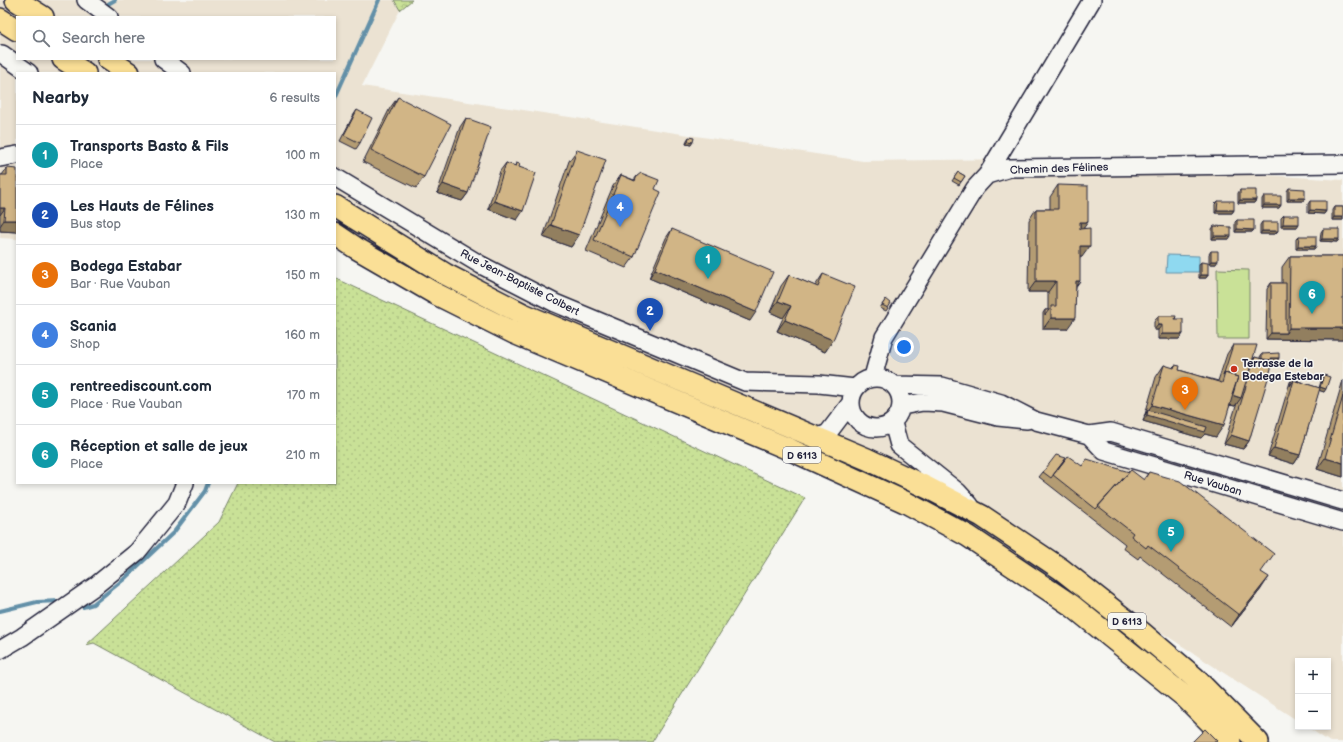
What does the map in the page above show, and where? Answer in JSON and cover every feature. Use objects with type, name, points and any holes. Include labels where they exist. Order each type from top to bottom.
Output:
[{"type":"main road","points":[[16,0],[41,16]]},
{"type":"main road","points":[[0,19],[16,29]]},
{"type":"main road","points":[[65,60],[83,72]]},
{"type":"main road","points":[[110,60],[128,72]]},
{"type":"main road","name":"D 6113","points":[[336,207],[445,274],[523,314],[867,459],[982,516],[1061,569],[1141,632],[1195,678],[1258,742]]},
{"type":"main road","name":"D 6113","points":[[336,235],[356,248],[434,293],[514,333],[791,450],[904,502],[968,536],[1071,605],[1185,697],[1230,742]]},
{"type":"street","points":[[86,0],[108,16]]},
{"type":"street","points":[[873,377],[884,337],[975,188],[987,175],[1092,0]]},
{"type":"street","points":[[0,54],[28,72]]},
{"type":"street","points":[[164,60],[181,72]]},
{"type":"street","points":[[0,158],[16,155]]},
{"type":"street","name":"Chemin des Félines","points":[[987,175],[1010,168],[1343,164]]},
{"type":"street","name":"Rue Jean-Baptiste Colbert","points":[[336,178],[481,265],[555,302],[745,382],[819,384],[855,388]]},
{"type":"street","points":[[873,377],[885,379],[895,385],[901,394],[902,406],[898,417],[893,423],[886,426],[868,428],[856,419],[850,404],[851,396],[855,388],[863,381],[873,377]]},
{"type":"street","name":"Rue Vauban","points":[[895,385],[942,386],[1001,403],[1036,421]]},
{"type":"street","name":"Rue Vauban","points":[[902,406],[923,402],[943,403],[998,417],[1036,421],[1089,435],[1111,432],[1343,500]]},
{"type":"street","points":[[816,438],[828,433],[850,404]]},
{"type":"street","points":[[893,423],[899,445],[958,492],[982,516]]},
{"type":"street","name":"Rue Vauban","points":[[1089,435],[1104,451],[1343,522]]},
{"type":"street","points":[[0,650],[22,637],[95,586],[137,552],[177,503],[186,484]]},
{"type":"shaded area","points":[[0,0],[394,0],[400,10],[362,86],[863,161],[1015,159],[1343,180],[1343,742],[1330,742],[1312,730],[1331,730],[1331,658],[1295,658],[1295,719],[1130,612],[336,237],[336,72],[16,72],[16,239],[0,238]]},
{"type":"green space","points":[[394,0],[412,0],[400,10]]},
{"type":"green space","points":[[1217,269],[1249,270],[1249,339],[1218,339]]},
{"type":"green space","points":[[336,278],[805,498],[652,742],[275,742],[94,643],[86,645],[219,522],[238,484],[336,484]]},
{"type":"water","points":[[1167,255],[1199,256],[1199,272],[1166,272]]},
{"type":"building","points":[[398,97],[451,124],[424,177],[371,150]]},
{"type":"building","points":[[357,110],[372,118],[360,143],[344,135]]},
{"type":"building","points":[[466,118],[491,127],[468,193],[443,184]]},
{"type":"building","points":[[689,137],[694,138],[693,142],[688,141]]},
{"type":"building","points":[[577,150],[606,160],[579,235],[551,225]]},
{"type":"building","points":[[506,163],[516,166],[516,163],[520,164],[519,167],[536,173],[523,211],[494,201]]},
{"type":"building","points":[[7,168],[16,169],[16,220],[4,220],[5,208],[0,208],[0,175],[7,175]]},
{"type":"building","points":[[958,172],[965,176],[961,182],[954,178]]},
{"type":"building","points":[[641,173],[659,180],[655,189],[661,192],[634,257],[594,240],[621,175],[635,181],[637,176]]},
{"type":"building","points":[[1058,185],[1088,186],[1088,222],[1080,222],[1080,229],[1090,228],[1090,246],[1080,246],[1080,281],[1076,281],[1075,318],[1051,318],[1051,306],[1056,306],[1056,281],[1036,281],[1036,209],[1058,209]]},
{"type":"building","points":[[1289,188],[1305,189],[1305,198],[1289,198]]},
{"type":"building","points":[[1240,190],[1256,190],[1256,200],[1240,200]]},
{"type":"building","points":[[1264,196],[1281,196],[1281,205],[1264,205]]},
{"type":"building","points":[[1218,201],[1234,201],[1234,210],[1217,210]]},
{"type":"building","points":[[1310,201],[1326,201],[1326,211],[1310,210]]},
{"type":"building","points":[[1334,207],[1343,207],[1343,217],[1334,217]]},
{"type":"building","points":[[1284,215],[1299,215],[1299,224],[1283,224]]},
{"type":"building","points":[[1237,220],[1254,220],[1254,230],[1237,229]]},
{"type":"building","points":[[1262,222],[1278,222],[1278,231],[1262,231]]},
{"type":"building","points":[[1214,226],[1231,227],[1231,236],[1214,236]]},
{"type":"building","points":[[672,229],[773,272],[756,312],[655,269]]},
{"type":"building","points":[[1323,229],[1339,229],[1339,239],[1322,239]]},
{"type":"building","points":[[1299,236],[1316,236],[1316,246],[1298,246]]},
{"type":"building","points":[[1211,251],[1218,251],[1218,261],[1211,261]]},
{"type":"building","points":[[1290,256],[1343,256],[1343,328],[1289,328]]},
{"type":"building","points":[[1201,262],[1208,263],[1208,275],[1201,275]]},
{"type":"building","points":[[823,274],[855,287],[833,340],[785,320],[791,306],[778,301],[789,275],[818,287]]},
{"type":"building","points":[[1271,283],[1286,283],[1286,333],[1271,333]]},
{"type":"building","points":[[886,299],[891,303],[888,308],[882,305]]},
{"type":"building","points":[[1158,316],[1176,316],[1175,319],[1183,319],[1183,334],[1162,334],[1162,325],[1158,325]]},
{"type":"building","points":[[1233,345],[1257,345],[1241,398],[1232,395],[1238,377],[1225,373],[1223,376]]},
{"type":"building","points":[[1279,353],[1279,358],[1271,358],[1272,360],[1262,359],[1262,354]]},
{"type":"building","points":[[1255,357],[1273,362],[1249,441],[1231,435]]},
{"type":"building","points":[[1164,365],[1174,368],[1175,365],[1180,366],[1179,370],[1222,383],[1225,373],[1238,377],[1224,425],[1152,405]]},
{"type":"building","points":[[1324,375],[1330,377],[1326,389],[1320,387]]},
{"type":"building","points":[[1292,379],[1299,382],[1294,380],[1290,386]]},
{"type":"building","points":[[1294,380],[1320,388],[1300,455],[1274,448]]},
{"type":"building","points":[[1343,396],[1343,463],[1325,458]]},
{"type":"building","points":[[1148,410],[1207,427],[1205,432],[1147,415]]},
{"type":"building","points":[[1056,455],[1066,458],[1051,478],[1043,472]]},
{"type":"building","points":[[1068,456],[1082,466],[1087,459],[1129,472],[1096,509],[1053,475]]},
{"type":"building","points":[[1131,470],[1144,480],[1149,472],[1180,481],[1274,554],[1261,572],[1269,577],[1239,615],[1148,545],[1146,548],[1131,536],[1133,533],[1098,506]]},
{"type":"building","points":[[1205,729],[1217,741],[1216,742],[1192,742]]},
{"type":"waterway","points":[[108,4],[115,0]]},
{"type":"waterway","points":[[336,96],[379,0]]},
{"type":"waterway","points":[[83,607],[93,604],[123,580],[174,532],[205,491],[208,484]]},
{"type":"waterway","points":[[0,611],[37,602],[59,601]]},
{"type":"place","name":"Scania","points":[[620,227]]},
{"type":"place","name":"Transports Basto & Fils","points":[[708,279]]},
{"type":"place","name":"Réception et salle de jeux","points":[[1312,314]]},
{"type":"place","name":"Les Hauts de Félines","points":[[650,331]]},
{"type":"place","name":"Terrasse de la Bodega Estebar","points":[[1234,369]]},
{"type":"place","name":"Bodega Estabar","points":[[1185,410]]},
{"type":"place","name":"rentreediscount.com","points":[[1171,552]]}]
